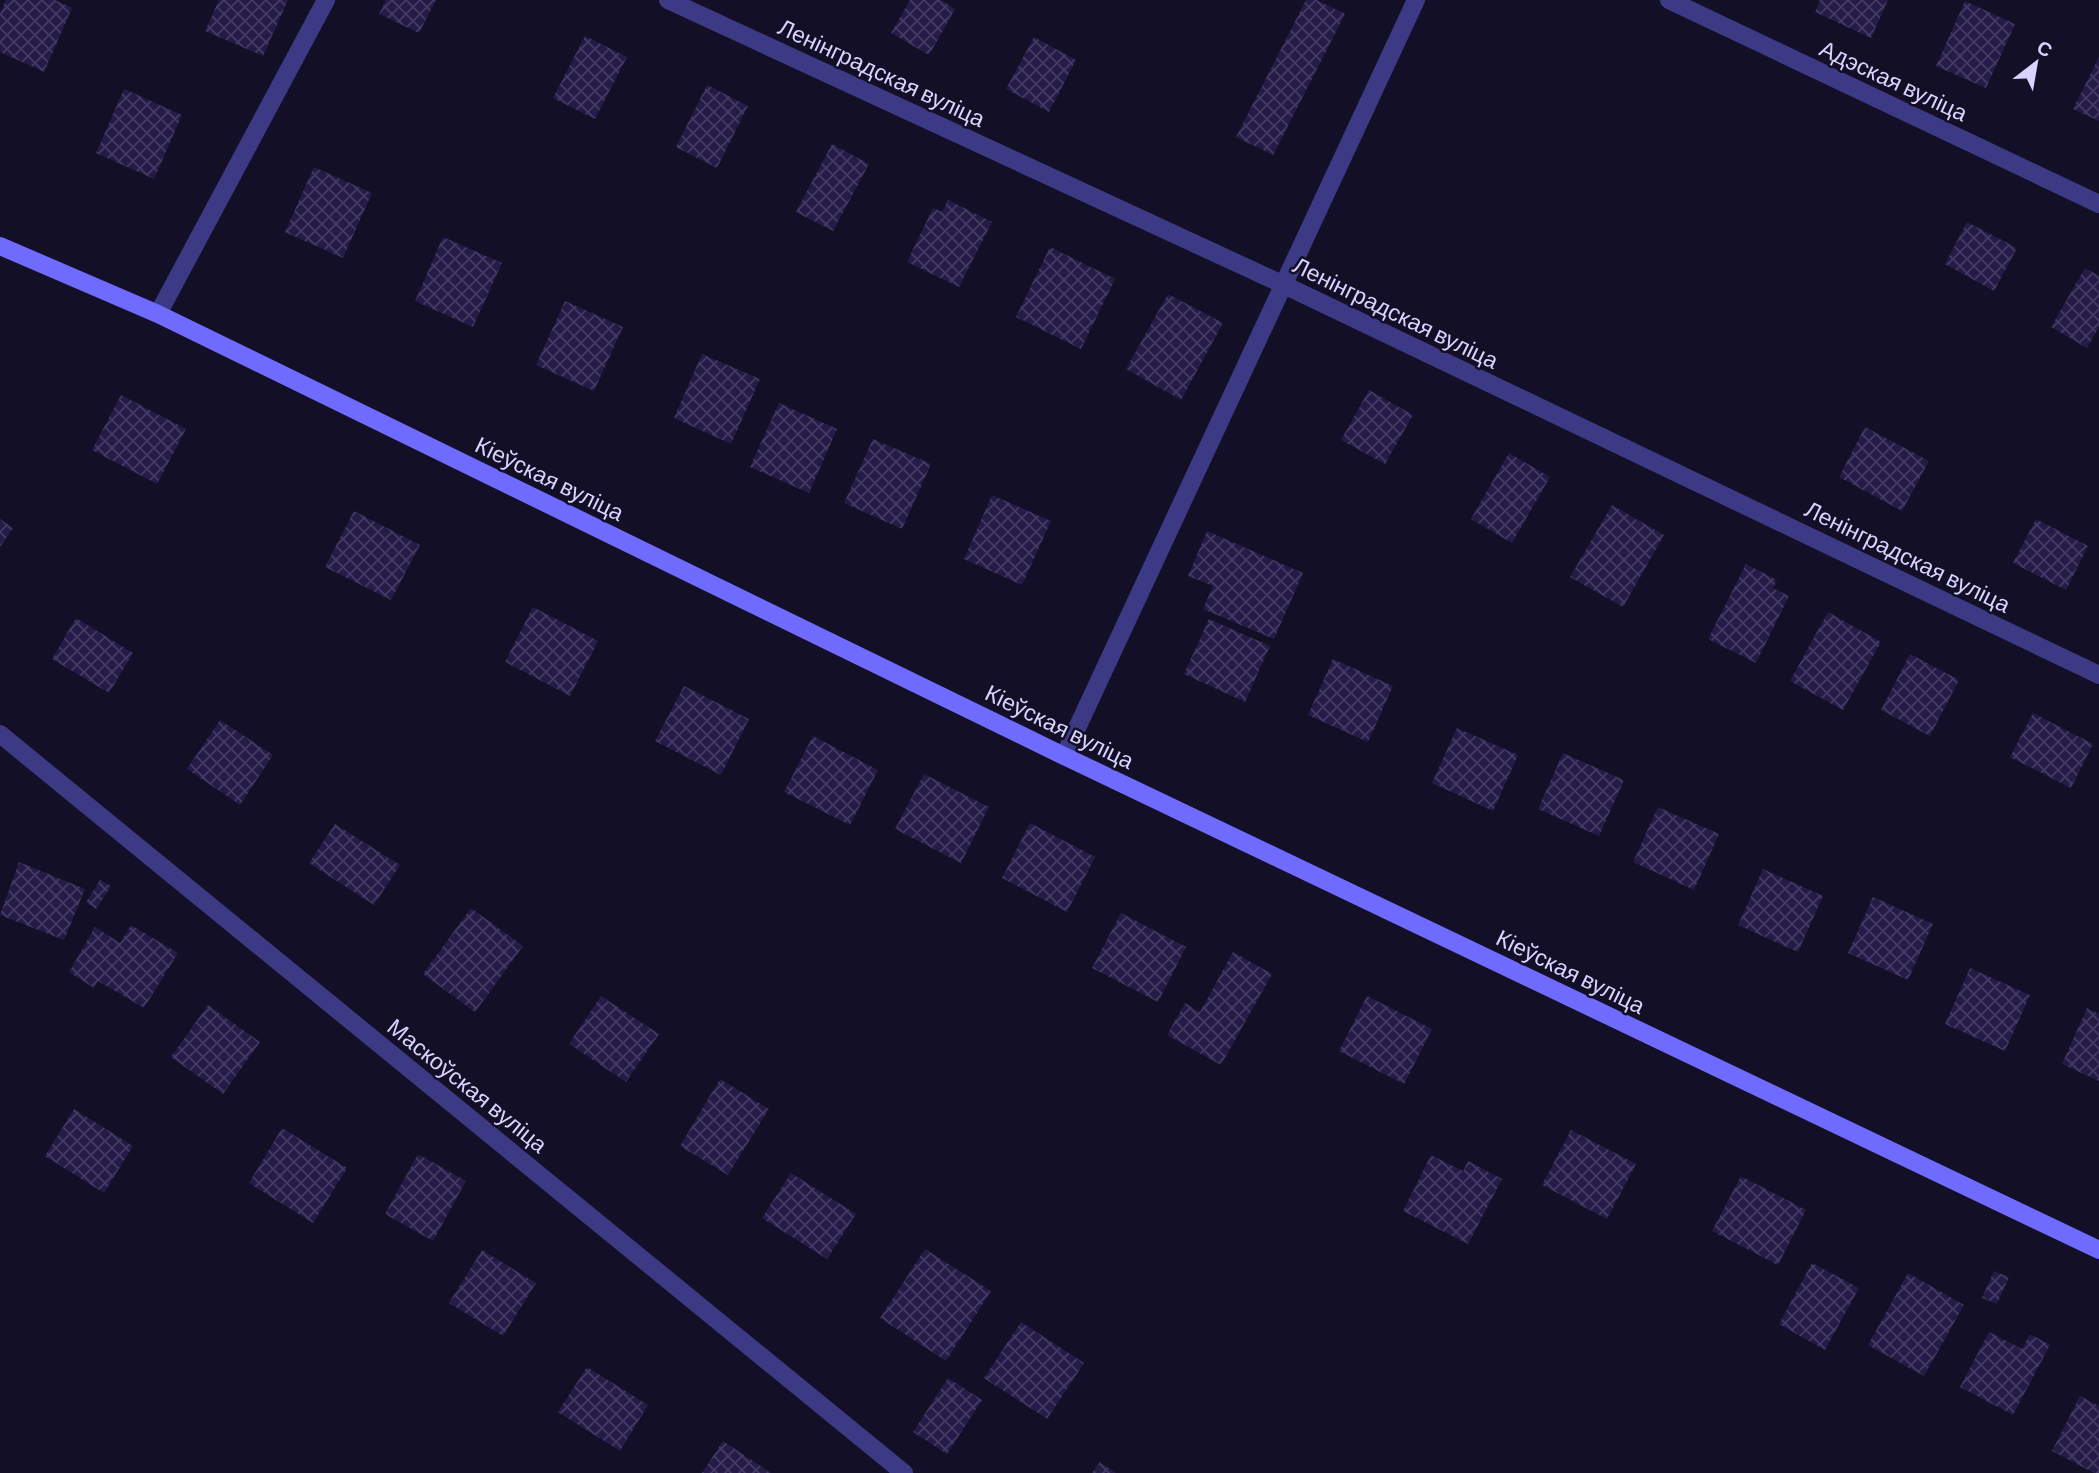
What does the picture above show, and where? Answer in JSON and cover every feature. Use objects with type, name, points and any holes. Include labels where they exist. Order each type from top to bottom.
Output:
[{"type":"street","points":[[158,314],[326,0]]},
{"type":"street","name":"Ленінградская вуліца","points":[[668,0],[1282,284],[2099,675]]},
{"type":"street","points":[[1064,756],[1416,0]]},
{"type":"street","name":"Адэская вуліца","points":[[1669,0],[2099,204]]},
{"type":"street","name":"Кіеўская вуліца","points":[[0,246],[158,314],[1064,756],[2099,1250]]},
{"type":"street","name":"Маскоўская вуліца","points":[[0,734],[904,1473]]},
{"type":"building","points":[[6,0],[55,0],[72,8],[44,72],[0,52],[0,14]]},
{"type":"building","points":[[219,0],[288,0],[263,56],[205,31]]},
{"type":"building","points":[[386,0],[436,0],[419,33],[379,14]]},
{"type":"building","points":[[910,0],[941,0],[955,9],[929,55],[891,33]]},
{"type":"building","points":[[1306,0],[1317,0],[1345,14],[1273,155],[1236,137]]},
{"type":"building","points":[[1820,0],[1888,0],[1871,38],[1815,12]]},
{"type":"building","points":[[1965,1],[2015,24],[1986,88],[1936,66]]},
{"type":"building","points":[[585,36],[627,57],[595,119],[553,98]]},
{"type":"building","points":[[1034,37],[1076,60],[1049,112],[1006,89]]},
{"type":"building","points":[[2099,57],[2099,121],[2073,109]]},
{"type":"building","points":[[707,85],[748,106],[717,168],[676,147]]},
{"type":"building","points":[[124,89],[182,115],[154,179],[96,153]]},
{"type":"building","points":[[832,144],[869,164],[833,231],[796,212]]},
{"type":"building","points":[[314,167],[372,193],[343,258],[285,232]]},
{"type":"building","points":[[948,200],[992,222],[959,287],[907,262],[933,208],[942,212]]},
{"type":"building","points":[[1967,222],[2017,248],[1994,291],[1945,264]]},
{"type":"building","points":[[443,237],[502,263],[473,327],[415,301]]},
{"type":"building","points":[[1050,247],[1115,279],[1081,349],[1016,317]]},
{"type":"building","points":[[2085,268],[2099,276],[2099,327],[2087,348],[2051,327]]},
{"type":"building","points":[[1168,294],[1223,323],[1181,400],[1126,369]]},
{"type":"building","points":[[565,301],[623,327],[594,391],[536,365]]},
{"type":"building","points":[[702,354],[760,379],[731,444],[674,418]]},
{"type":"building","points":[[1369,390],[1413,415],[1385,464],[1341,440]]},
{"type":"building","points":[[121,395],[186,429],[157,484],[92,450]]},
{"type":"building","points":[[779,403],[837,429],[809,493],[750,467]]},
{"type":"building","points":[[1865,427],[1929,461],[1902,511],[1839,477]]},
{"type":"building","points":[[873,439],[931,464],[902,529],[844,503]]},
{"type":"building","points":[[1509,453],[1550,477],[1512,543],[1471,519]]},
{"type":"building","points":[[992,495],[1051,521],[1022,585],[964,559]]},
{"type":"building","points":[[1612,505],[1664,535],[1623,607],[1570,577]]},
{"type":"building","points":[[354,511],[420,545],[391,600],[325,567]]},
{"type":"building","points":[[0,519],[13,528],[0,547]]},
{"type":"building","points":[[2036,519],[2088,546],[2066,590],[2013,563]]},
{"type":"building","points":[[1207,531],[1303,573],[1274,639],[1203,609],[1213,586],[1188,576]]},
{"type":"building","points":[[1746,564],[1777,580],[1773,588],[1789,596],[1756,663],[1708,639]]},
{"type":"building","points":[[533,607],[598,641],[570,696],[505,662]]},
{"type":"building","points":[[1828,612],[1881,642],[1843,710],[1790,681]]},
{"type":"building","points":[[76,618],[133,653],[109,693],[52,659]]},
{"type":"building","points":[[1209,619],[1270,646],[1245,702],[1184,674]]},
{"type":"building","points":[[1910,654],[1959,680],[1930,736],[1881,710]]},
{"type":"building","points":[[1333,659],[1393,686],[1368,742],[1308,715]]},
{"type":"building","points":[[684,686],[749,719],[721,775],[655,741]]},
{"type":"building","points":[[2033,713],[2093,744],[2071,788],[2010,757]]},
{"type":"building","points":[[220,720],[273,755],[240,805],[187,769]]},
{"type":"building","points":[[1457,728],[1518,755],[1493,811],[1432,783]]},
{"type":"building","points":[[813,736],[878,770],[850,825],[784,792]]},
{"type":"building","points":[[1563,753],[1624,780],[1599,836],[1538,809]]},
{"type":"building","points":[[924,774],[989,807],[961,863],[895,829]]},
{"type":"building","points":[[1658,807],[1719,834],[1694,890],[1633,862]]},
{"type":"building","points":[[1030,823],[1095,857],[1067,912],[1002,878]]},
{"type":"building","points":[[335,824],[400,865],[374,905],[309,863]]},
{"type":"building","points":[[19,862],[85,889],[64,940],[0,915]]},
{"type":"building","points":[[1763,869],[1823,896],[1798,952],[1738,925]]},
{"type":"building","points":[[100,880],[111,886],[96,909],[86,902]]},
{"type":"building","points":[[1873,897],[1933,924],[1908,980],[1848,953]]},
{"type":"building","points":[[471,908],[523,946],[475,1012],[423,974]]},
{"type":"building","points":[[1121,913],[1186,947],[1158,1002],[1092,968]]},
{"type":"building","points":[[131,925],[178,953],[144,1008],[98,981],[94,988],[69,972],[95,927],[120,943]]},
{"type":"building","points":[[1233,952],[1272,974],[1221,1065],[1167,1035],[1185,1003],[1200,1012]]},
{"type":"building","points":[[1970,968],[2030,995],[2005,1051],[1945,1024]]},
{"type":"building","points":[[601,996],[659,1034],[626,1082],[569,1044]]},
{"type":"building","points":[[1367,996],[1432,1029],[1404,1084],[1339,1051]]},
{"type":"building","points":[[208,1005],[260,1042],[223,1094],[171,1057]]},
{"type":"building","points":[[2087,1008],[2099,1014],[2099,1081],[2062,1064]]},
{"type":"building","points":[[720,1079],[769,1109],[728,1175],[680,1146]]},
{"type":"building","points":[[74,1109],[133,1146],[104,1193],[45,1156]]},
{"type":"building","points":[[282,1128],[347,1168],[313,1223],[249,1183]]},
{"type":"building","points":[[1571,1130],[1636,1164],[1607,1219],[1542,1185]]},
{"type":"building","points":[[418,1154],[466,1181],[433,1241],[385,1214]]},
{"type":"building","points":[[1431,1155],[1463,1171],[1468,1161],[1502,1179],[1468,1244],[1403,1211]]},
{"type":"building","points":[[791,1173],[856,1214],[827,1259],[762,1218]]},
{"type":"building","points":[[1741,1176],[1806,1210],[1778,1265],[1712,1231]]},
{"type":"building","points":[[925,1249],[991,1291],[946,1361],[880,1318]]},
{"type":"building","points":[[482,1250],[536,1283],[503,1336],[449,1303]]},
{"type":"building","points":[[1812,1263],[1859,1288],[1825,1350],[1779,1324]]},
{"type":"building","points":[[1994,1271],[2009,1277],[1997,1304],[1982,1298]]},
{"type":"building","points":[[1908,1273],[1964,1305],[1924,1376],[1868,1345]]},
{"type":"building","points":[[1021,1322],[1084,1363],[1047,1419],[984,1378]]},
{"type":"building","points":[[1989,1332],[2022,1349],[2030,1334],[2050,1345],[2013,1415],[1960,1387]]},
{"type":"building","points":[[587,1367],[648,1405],[620,1451],[558,1412]]},
{"type":"building","points":[[948,1378],[982,1400],[947,1454],[913,1432]]},
{"type":"building","points":[[2080,1396],[2099,1406],[2099,1473],[2094,1473],[2052,1451]]},
{"type":"building","points":[[723,1441],[771,1473],[702,1473]]},
{"type":"building","points":[[1100,1462],[1116,1473],[1092,1473]]}]
